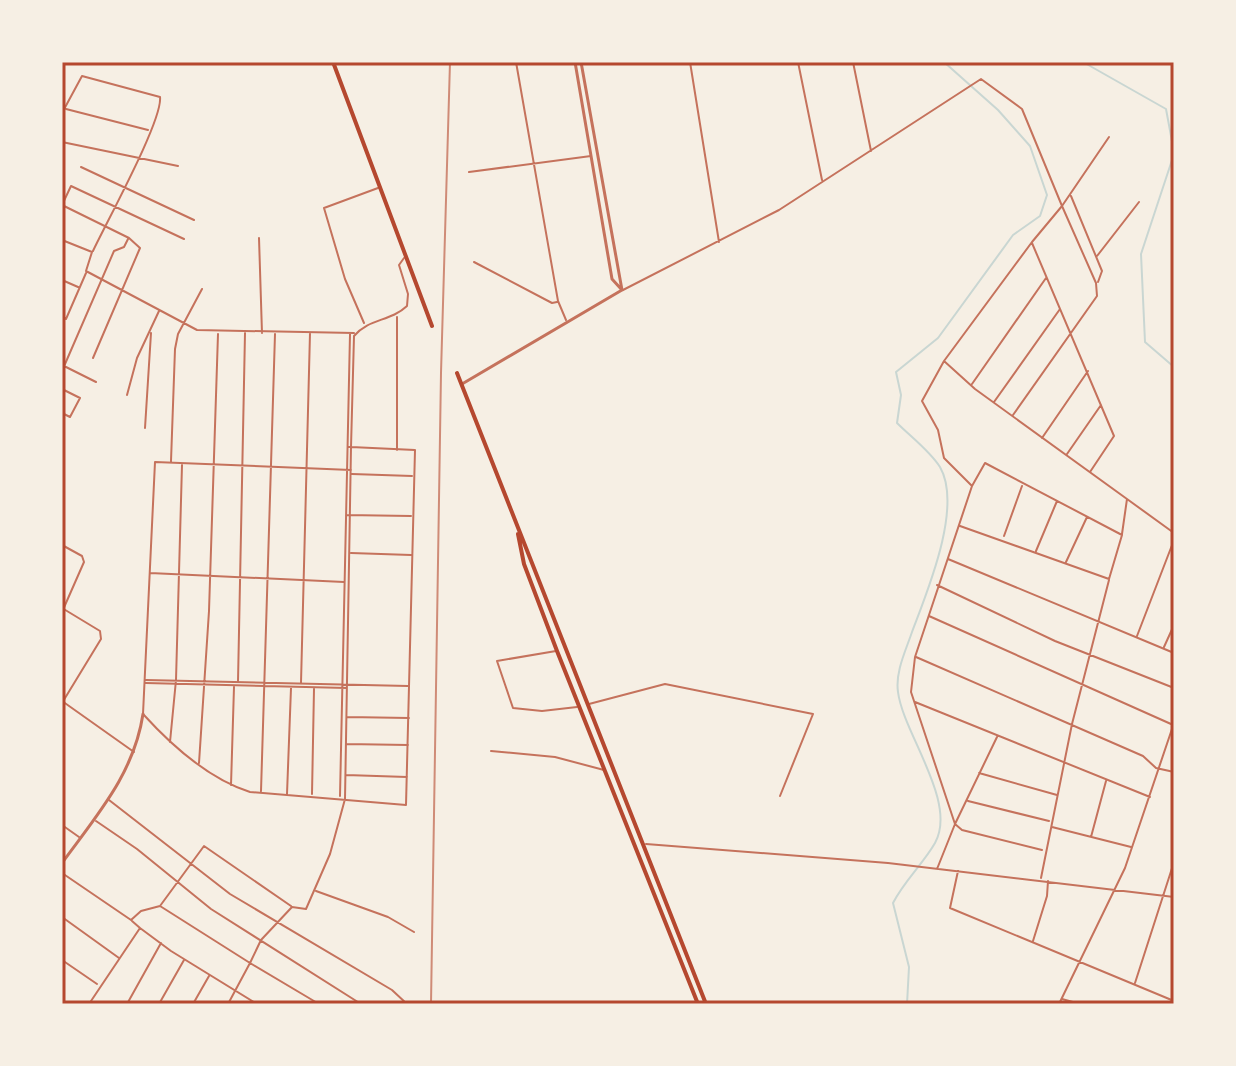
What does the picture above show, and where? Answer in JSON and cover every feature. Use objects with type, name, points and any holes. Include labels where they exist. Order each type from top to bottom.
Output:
[{"type":"main road","points":[[333,62],[432,326]]},
{"type":"main road","points":[[457,373],[706,1004]]},
{"type":"main road","points":[[517,528],[524,564],[557,651],[698,1004]]},
{"type":"main road","points":[[576,699],[586,695]]},
{"type":"street","points":[[516,62],[558,301],[567,321]]},
{"type":"street","points":[[575,62],[612,279],[622,290]]},
{"type":"street","points":[[581,62],[622,290]]},
{"type":"street","points":[[690,62],[719,243]]},
{"type":"street","points":[[798,62],[822,181]]},
{"type":"street","points":[[853,62],[871,153]]},
{"type":"street","points":[[62,326],[92,252],[150,132],[161,106],[160,97],[82,76],[63,111],[150,132]]},
{"type":"street","points":[[462,384],[622,290],[719,243],[871,153],[981,79],[1022,109],[1096,283],[1097,296],[1012,416]]},
{"type":"street","points":[[972,486],[944,458],[938,430],[922,401],[944,361],[1062,206],[1109,137]]},
{"type":"street","points":[[62,142],[178,166]]},
{"type":"street","points":[[469,172],[591,156]]},
{"type":"street","points":[[81,167],[194,220]]},
{"type":"street","points":[[93,358],[140,248],[129,238],[62,205],[71,186],[184,239]]},
{"type":"street","points":[[364,323],[345,279],[324,208],[378,188]]},
{"type":"street","points":[[1070,194],[1102,271],[1096,283]]},
{"type":"street","points":[[1096,256],[1139,202]]},
{"type":"street","points":[[62,371],[114,251],[124,247],[129,238]]},
{"type":"street","points":[[259,238],[262,334]]},
{"type":"street","points":[[62,240],[92,252]]},
{"type":"street","points":[[1032,242],[1089,370],[1114,436],[1090,472]]},
{"type":"street","points":[[86,271],[197,330],[262,334],[355,333],[364,323],[397,316],[407,306],[408,294],[399,265],[404,258]]},
{"type":"street","points":[[474,262],[552,303],[558,301]]},
{"type":"street","points":[[971,385],[1047,277]]},
{"type":"street","points":[[62,280],[79,287]]},
{"type":"street","points":[[171,463],[175,349],[184,323],[202,289]]},
{"type":"street","points":[[994,403],[1061,308]]},
{"type":"street","points":[[127,395],[137,358],[159,310]]},
{"type":"street","points":[[397,316],[397,450]]},
{"type":"street","points":[[350,447],[354,336],[364,323]]},
{"type":"street","points":[[145,428],[151,333]]},
{"type":"street","points":[[199,764],[210,576],[218,333]]},
{"type":"street","points":[[231,785],[242,577],[245,333]]},
{"type":"street","points":[[261,793],[275,333]]},
{"type":"street","points":[[301,683],[310,333]]},
{"type":"street","points":[[340,798],[351,515],[350,333]]},
{"type":"street","points":[[944,361],[994,403],[1174,533]]},
{"type":"street","points":[[64,366],[96,382]]},
{"type":"street","points":[[1042,438],[1089,370]]},
{"type":"street","points":[[62,389],[80,398],[70,417],[62,413]]},
{"type":"street","points":[[1067,454],[1102,404]]},
{"type":"street","points":[[143,714],[170,742],[231,785],[261,793],[406,805],[415,450],[350,447]]},
{"type":"street","points":[[62,863],[108,799],[134,752],[143,714],[155,462],[412,476]]},
{"type":"street","points":[[1042,850],[962,830],[955,824],[911,692],[915,657],[936,585],[972,486],[985,463],[1122,535]]},
{"type":"street","points":[[170,742],[176,681],[182,464]]},
{"type":"street","points":[[348,553],[346,515],[350,471]]},
{"type":"street","points":[[1003,538],[1022,485]]},
{"type":"street","points":[[1041,879],[1072,724],[1122,535],[1127,499]]},
{"type":"street","points":[[1036,551],[1058,500]]},
{"type":"street","points":[[346,515],[412,516]]},
{"type":"street","points":[[1066,563],[1088,516]]},
{"type":"street","points":[[960,526],[1003,538],[1109,579]]},
{"type":"street","points":[[1137,636],[1174,540]]},
{"type":"street","points":[[62,545],[82,556],[84,562],[63,609],[100,631],[101,639],[63,702],[134,752]]},
{"type":"street","points":[[348,553],[411,555]]},
{"type":"street","points":[[947,558],[1174,653]]},
{"type":"street","points":[[149,573],[347,582]]},
{"type":"street","points":[[936,585],[1091,656],[1174,688]]},
{"type":"street","points":[[928,616],[1174,725],[1156,768],[1133,848],[1059,1004]]},
{"type":"street","points":[[1164,648],[1174,625]]},
{"type":"street","points":[[557,651],[497,661],[513,708],[542,711],[579,707]]},
{"type":"street","points":[[915,657],[1143,756],[1156,768],[1174,772]]},
{"type":"street","points":[[145,681],[410,686]]},
{"type":"street","points":[[589,704],[665,684],[813,714],[780,796]]},
{"type":"street","points":[[291,685],[314,685]]},
{"type":"street","points":[[287,795],[291,685]]},
{"type":"street","points":[[312,797],[314,685]]},
{"type":"street","points":[[914,702],[1150,797]]},
{"type":"street","points":[[344,717],[409,718]]},
{"type":"street","points":[[937,869],[998,736]]},
{"type":"street","points":[[343,744],[409,745]]},
{"type":"street","points":[[131,920],[141,911],[160,906],[204,846],[292,907],[306,909],[342,818],[345,799],[343,744]]},
{"type":"street","points":[[491,751],[555,757],[604,770]]},
{"type":"street","points":[[979,773],[1058,795]]},
{"type":"street","points":[[341,774],[408,777]]},
{"type":"street","points":[[1090,838],[1106,780]]},
{"type":"street","points":[[108,799],[230,894],[392,990],[407,1004]]},
{"type":"street","points":[[967,800],[1049,821]]},
{"type":"street","points":[[94,820],[137,849],[177,884],[361,1004]]},
{"type":"street","points":[[62,825],[80,838]]},
{"type":"street","points":[[1051,827],[1133,848]]},
{"type":"street","points":[[635,848],[643,844],[913,866],[1174,897]]},
{"type":"street","points":[[1134,984],[1174,862]]},
{"type":"street","points":[[958,871],[950,908],[1174,1001]]},
{"type":"street","points":[[62,873],[184,959],[257,1004]]},
{"type":"street","points":[[1032,941],[1047,896],[1048,880]]},
{"type":"street","points":[[315,891],[388,917],[414,932]]},
{"type":"street","points":[[160,906],[319,1004]]},
{"type":"street","points":[[228,1004],[261,940],[292,907]]},
{"type":"street","points":[[62,917],[119,958]]},
{"type":"street","points":[[89,1004],[140,928]]},
{"type":"street","points":[[127,1004],[161,943]]},
{"type":"street","points":[[159,1004],[184,959]]},
{"type":"street","points":[[62,960],[99,985]]},
{"type":"street","points":[[193,1004],[210,975]]},
{"type":"street","points":[[1062,999],[1080,1004]]},
{"type":"street","points":[[908,1003],[914,1004]]},
{"type":"waterway","points":[[907,1004],[909,967],[893,903],[935,843],[940,826],[940,808],[935,788],[902,709],[898,677],[940,550],[947,504],[946,484],[940,467],[897,423],[901,395],[896,372],[938,338],[1013,235],[1040,216],[1047,195],[1030,146],[998,110],[944,62]]},
{"type":"waterway","points":[[1083,62],[1166,109],[1174,152]]},
{"type":"waterway","points":[[1174,154],[1141,254],[1145,342],[1174,367]]},
{"type":"railway","points":[[431,1004],[441,373],[450,62]]}]
